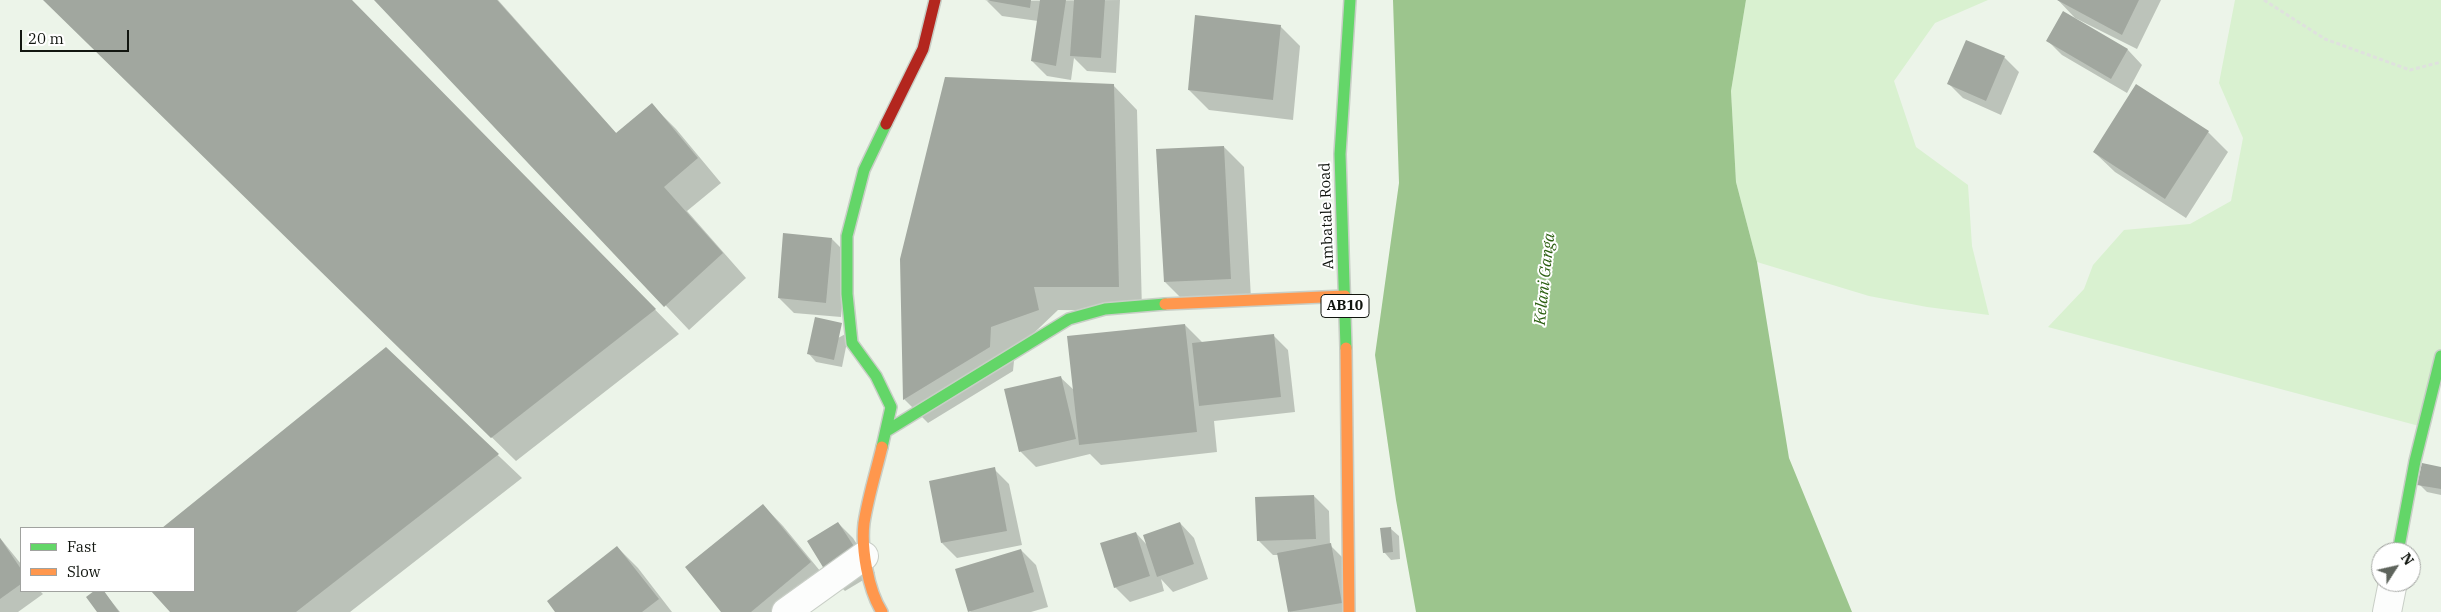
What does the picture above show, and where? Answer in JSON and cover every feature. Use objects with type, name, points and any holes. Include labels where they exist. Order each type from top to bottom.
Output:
[{"type":"street","points":[[882,612],[877,604],[864,556],[864,524],[888,430],[891,407],[876,376],[852,343],[847,294],[847,236],[864,170],[923,48],[935,0]]},
{"type":"street","name":"Ambatale Road","points":[[1349,612],[1345,296],[1340,154],[1350,0]]},
{"type":"street","points":[[888,430],[1069,319],[1104,309],[1128,306],[1345,296]]},
{"type":"street","points":[[2400,542],[2415,461],[2441,356]]},
{"type":"street","points":[[786,612],[864,556]]},
{"type":"street","points":[[2387,612],[2391,592]]},
{"type":"path","points":[[2264,0],[2325,39],[2410,70],[2441,62]]},
{"type":"shaded area","points":[[1746,0],[1988,0],[1935,23],[1894,81],[1916,147],[1968,185],[1972,246],[1989,315],[1927,307],[1869,296],[1757,262],[1736,182],[1731,91]]},
{"type":"shaded area","points":[[2235,0],[2441,0],[2441,356],[2423,427],[2048,327],[2084,289],[2093,265],[2124,230],[2190,224],[2231,201],[2243,138],[2219,83]]},
{"type":"water","name":"Kelani Ganga","points":[[1393,0],[1746,0],[1731,91],[1736,182],[1757,262],[1789,458],[1852,612],[1416,612],[1396,500],[1375,355],[1399,183]]},
{"type":"building","points":[[43,0],[352,0],[656,309],[491,438]]},
{"type":"building","points":[[374,0],[497,0],[616,133],[652,103],[698,158],[664,187],[723,253],[664,307]]},
{"type":"building","points":[[985,0],[1031,0],[1030,8]]},
{"type":"building","points":[[1040,0],[1066,0],[1056,66],[1031,61]]},
{"type":"building","points":[[1074,0],[1105,0],[1101,58],[1070,56]]},
{"type":"building","points":[[2057,0],[2139,0],[2122,35]]},
{"type":"building","points":[[2063,11],[2128,49],[2111,79],[2046,41]]},
{"type":"building","points":[[1195,15],[1281,25],[1273,100],[1188,90]]},
{"type":"building","points":[[1966,40],[2005,56],[1986,101],[1947,84]]},
{"type":"building","points":[[945,77],[1114,84],[1119,287],[1034,287],[1039,310],[991,327],[990,347],[903,400],[900,259]]},
{"type":"building","points":[[2136,84],[2209,131],[2165,199],[2093,152]]},
{"type":"building","points":[[1224,146],[1231,279],[1164,282],[1156,149]]},
{"type":"building","points":[[783,233],[832,238],[826,303],[778,298]]},
{"type":"building","points":[[815,317],[842,323],[834,360],[807,354]]},
{"type":"building","points":[[1185,324],[1197,432],[1079,445],[1067,336]]},
{"type":"building","points":[[1274,334],[1281,397],[1199,406],[1192,343]]},
{"type":"building","points":[[386,347],[499,454],[296,612],[170,612],[152,592],[195,592],[195,527],[163,527]]},
{"type":"building","points":[[1061,376],[1076,439],[1019,452],[1004,389]]},
{"type":"building","points":[[2422,463],[2441,467],[2441,489],[2417,485]]},
{"type":"building","points":[[995,467],[1007,531],[941,543],[929,481]]},
{"type":"building","points":[[1314,495],[1316,539],[1257,541],[1255,497]]},
{"type":"building","points":[[763,504],[811,562],[751,612],[721,612],[685,567]]},
{"type":"building","points":[[838,522],[861,557],[829,577],[807,541]]},
{"type":"building","points":[[1180,522],[1194,564],[1157,577],[1143,535]]},
{"type":"building","points":[[1391,527],[1393,552],[1383,553],[1380,528]]},
{"type":"building","points":[[1136,532],[1150,576],[1114,588],[1100,543]]},
{"type":"building","points":[[0,538],[20,568],[20,585],[0,599]]},
{"type":"building","points":[[1331,543],[1342,603],[1288,612],[1277,553]]},
{"type":"building","points":[[617,546],[659,599],[642,612],[555,612],[547,601]]},
{"type":"building","points":[[1021,549],[1034,592],[968,612],[955,569]]},
{"type":"building","points":[[93,592],[105,592],[119,612],[97,612],[86,597]]},
{"type":"traffic: fast","points":[[1346,348],[1340,154],[1350,0]]},
{"type":"traffic: fast","points":[[882,447],[891,407],[876,376],[852,343],[847,294],[847,236],[864,170],[886,124]]},
{"type":"traffic: fast","points":[[888,430],[1069,319],[1105,309],[1165,304]]},
{"type":"traffic: fast","points":[[2400,542],[2415,461],[2441,356]]},
{"type":"traffic: slow","points":[[1165,304],[1345,296]]},
{"type":"traffic: slow","points":[[1346,348],[1349,612]]},
{"type":"traffic: slow","points":[[882,447],[863,533],[869,581],[882,612]]},
{"type":"traffic: jam","points":[[886,124],[923,49],[935,0]]}]
